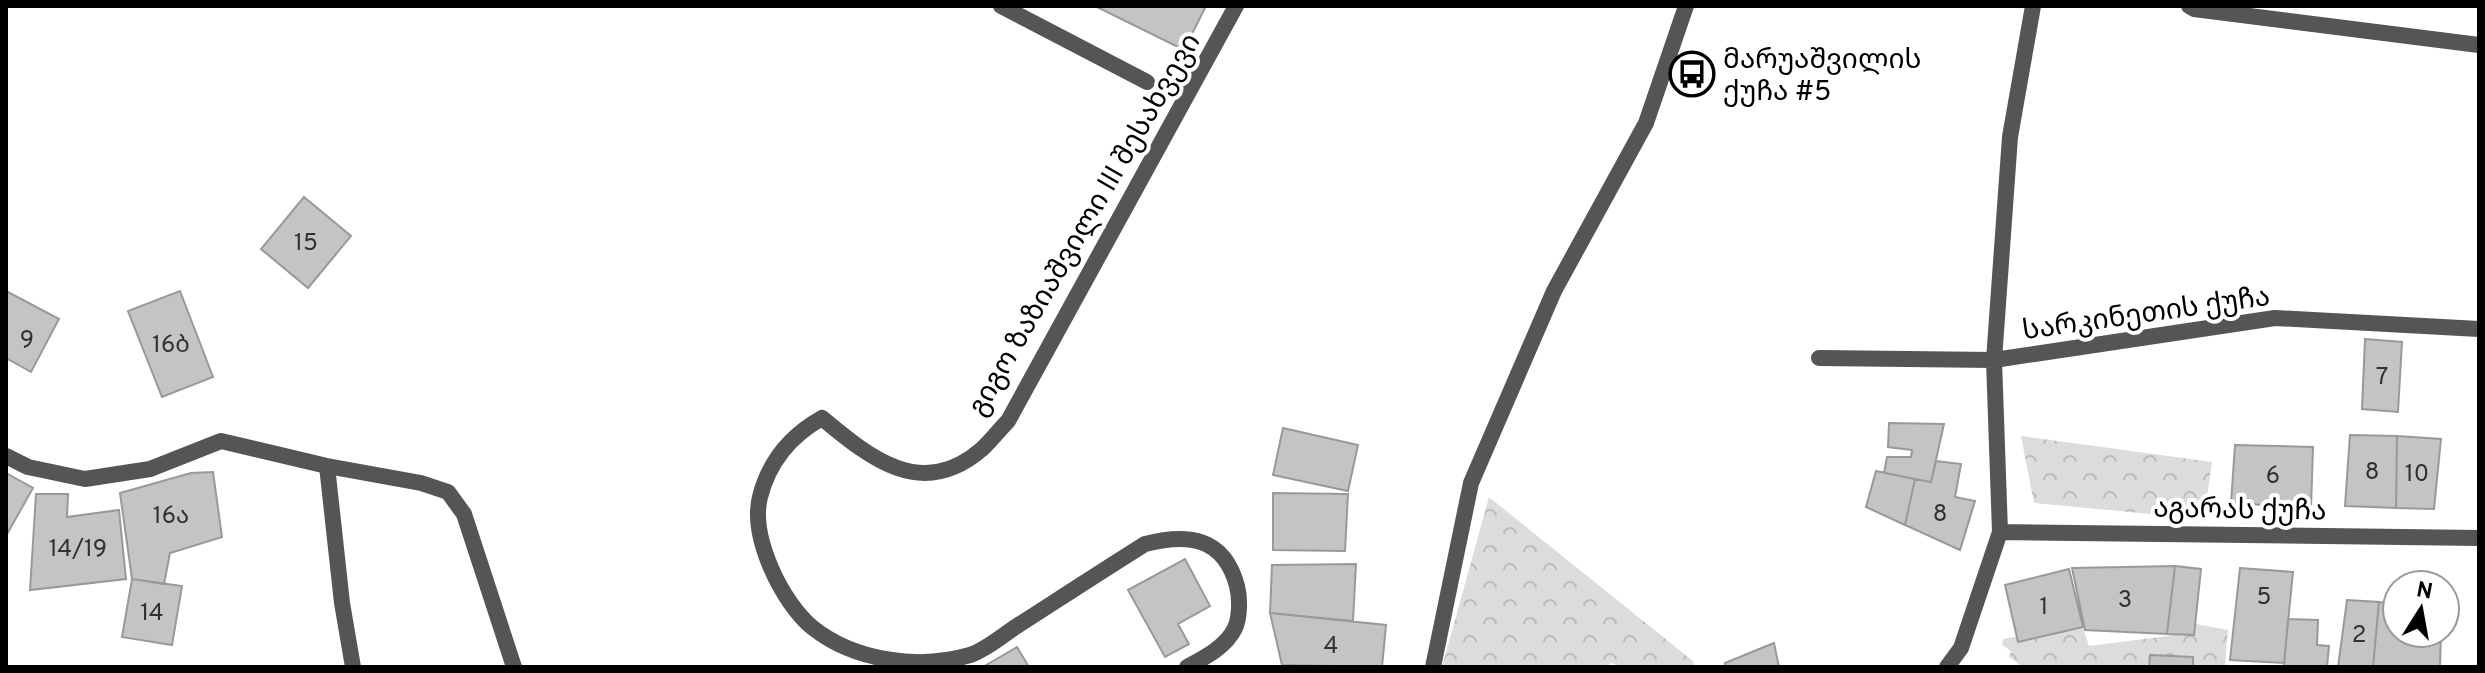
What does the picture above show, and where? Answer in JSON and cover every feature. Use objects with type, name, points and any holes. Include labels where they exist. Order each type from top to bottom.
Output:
[{"type":"street","points":[[1001,6],[1147,82]]},
{"type":"street","name":"გიგო ზაზიაშვილი III შესახვევი","points":[[1187,667],[1224,642],[1234,629],[1238,611],[1238,592],[1232,568],[1217,550],[1203,543],[1185,537],[1145,544],[972,655],[931,661],[893,661],[846,648],[812,627],[787,599],[771,570],[761,540],[760,499],[781,451],[799,431],[822,418],[885,466],[915,472],[945,470],[981,450],[1008,421],[1236,6]]},
{"type":"street","points":[[1433,667],[1471,483],[1554,291],[1646,123],[1686,6]]},
{"type":"street","points":[[1947,667],[1961,648],[2000,532],[1994,360],[2010,137],[2033,6]]},
{"type":"street","points":[[2189,6],[2479,45]]},
{"type":"street","name":"სარკინეთის ქუჩა","points":[[1819,358],[1994,360],[2275,318],[2479,329]]},
{"type":"street","points":[[6,456],[28,467],[85,479],[150,469],[221,441],[327,466],[421,483],[448,492],[464,514],[514,667]]},
{"type":"street","points":[[327,466],[342,603],[353,667]]},
{"type":"street","name":"აგარას ქუჩა","points":[[2000,532],[2479,538]]},
{"type":"green space","points":[[2021,436],[2212,462],[2204,519],[2034,503]]},
{"type":"green space","points":[[1489,497],[1693,661],[1694,667],[1624,667],[1611,663],[1607,667],[1442,667]]},
{"type":"green space","points":[[2196,624],[2228,630],[2225,666],[2232,667],[2193,667],[2193,657],[2150,655],[2147,667],[2023,667],[2009,657],[2011,651],[2002,645],[2003,639],[2082,625],[2089,646],[2191,633]]},
{"type":"building","points":[[1095,6],[1206,6],[1184,50]]},
{"type":"building","points":[[304,197],[351,236],[308,288],[261,249]]},
{"type":"building","points":[[6,291],[59,319],[31,372],[6,358]]},
{"type":"building","points":[[180,291],[213,377],[162,397],[128,311]]},
{"type":"building","points":[[2365,339],[2402,342],[2398,412],[2362,409]]},
{"type":"building","points":[[1889,423],[1944,424],[1931,482],[1884,473],[1887,457],[1911,457],[1912,450],[1888,447]]},
{"type":"building","points":[[1283,428],[1358,445],[1348,491],[1273,475]]},
{"type":"building","points":[[2350,435],[2397,436],[2396,508],[2345,506]]},
{"type":"building","points":[[2397,436],[2441,439],[2434,509],[2396,508]]},
{"type":"building","points":[[2235,445],[2313,447],[2311,508],[2231,503]]},
{"type":"building","points":[[1936,461],[1961,464],[1955,497],[1975,501],[1960,550],[1905,525],[1915,479],[1931,482]]},
{"type":"building","points":[[1876,471],[1915,479],[1905,525],[1866,507]]},
{"type":"building","points":[[213,472],[222,537],[170,553],[164,584],[132,579],[120,493],[191,473]]},
{"type":"building","points":[[6,473],[33,488],[6,536]]},
{"type":"building","points":[[1273,493],[1348,494],[1345,551],[1273,550]]},
{"type":"building","points":[[36,494],[68,494],[67,517],[119,510],[126,579],[30,590]]},
{"type":"building","points":[[1185,559],[1210,606],[1178,624],[1189,644],[1165,657],[1128,590]]},
{"type":"building","points":[[1356,564],[1353,621],[1270,613],[1272,565]]},
{"type":"building","points":[[2175,566],[2167,634],[2085,630],[2072,568]]},
{"type":"building","points":[[2175,566],[2201,569],[2194,635],[2167,634]]},
{"type":"building","points":[[2240,568],[2293,572],[2284,663],[2230,660]]},
{"type":"building","points":[[2069,569],[2083,627],[2018,642],[2005,585]]},
{"type":"building","points":[[132,579],[182,586],[172,645],[122,637]]},
{"type":"building","points":[[2347,600],[2379,602],[2373,667],[2338,667]]},
{"type":"building","points":[[2379,602],[2381,649],[2441,649],[2440,667],[2373,667]]},
{"type":"building","points":[[1270,613],[1386,625],[1382,667],[1282,665]]},
{"type":"building","points":[[2288,619],[2318,620],[2317,645],[2329,646],[2327,667],[2284,667]]},
{"type":"building","points":[[1774,643],[1779,667],[1725,667],[1725,663]]},
{"type":"building","points":[[1017,647],[1029,667],[983,667]]},
{"type":"building","points":[[2150,655],[2193,657],[2193,667],[2149,667]]},
{"type":"place","name":"მარუაშვილის ქუჩა #5","points":[[1692,74]]}]
